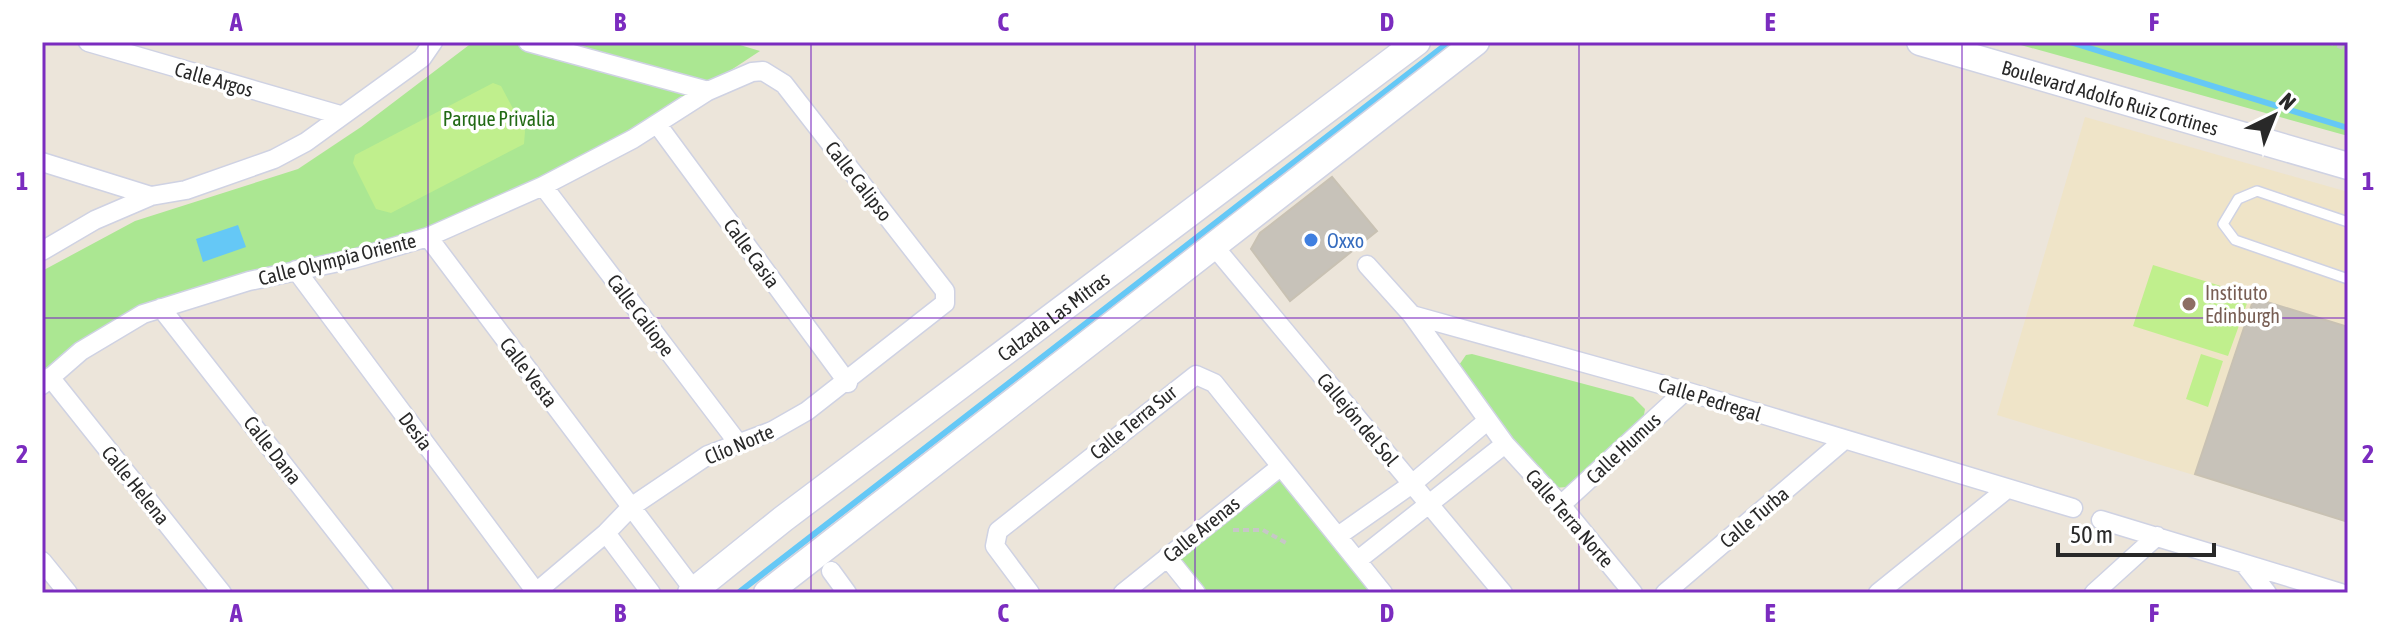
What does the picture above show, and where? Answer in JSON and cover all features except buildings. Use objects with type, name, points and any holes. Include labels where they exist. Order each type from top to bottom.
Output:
[{"type":"main road","name":"Calzada Las Mitras","points":[[694,592],[795,510],[1417,42]]},
{"type":"main road","name":"Calzada Las Mitras","points":[[767,593],[1476,42]]},
{"type":"main road","name":"Boulevard Adolfo Ruiz Cortines","points":[[1920,42],[2348,166]]},
{"type":"street","name":"Calle Argos","points":[[88,42],[340,115]]},
{"type":"street","points":[[42,251],[95,220],[151,196],[186,190],[274,159],[306,142],[422,58],[433,42]]},
{"type":"street","points":[[528,42],[708,91]]},
{"type":"street","name":"Calle Olympia Oriente","points":[[46,381],[73,357],[116,329],[161,308],[428,237],[543,186],[657,124],[708,91],[752,72],[763,71]]},
{"type":"street","name":"Calle Calipso","points":[[763,71],[784,84],[945,291],[947,299]]},
{"type":"street","name":"Calle Casia","points":[[657,124],[848,383]]},
{"type":"street","points":[[42,162],[151,196]]},
{"type":"street","name":"Calle Caliope","points":[[543,186],[738,443]]},
{"type":"street","name":"Calle Vesta","points":[[428,237],[694,592]]},
{"type":"street","name":"Callejón del Sol","points":[[1213,245],[1503,593]]},
{"type":"street","name":"Calle Terra Norte","points":[[1367,265],[1412,315],[1505,444],[1561,505],[1633,593]]},
{"type":"street","name":"Desia","points":[[296,270],[536,593]]},
{"type":"street","name":"Clío Norte","points":[[536,593],[606,533],[631,507],[708,455],[772,431],[848,383],[943,306],[947,299]]},
{"type":"street","name":"Calle Dana","points":[[161,308],[384,593]]},
{"type":"street","name":"Calle Pedregal","points":[[1412,315],[1685,391],[2073,508]]},
{"type":"street","name":"Calle Terra Sur","points":[[1030,593],[998,552],[993,541],[998,531],[1191,376],[1202,375],[1214,383],[1383,593]]},
{"type":"street","name":"Calle Helena","points":[[46,381],[222,593]]},
{"type":"street","name":"Calle Humus","points":[[1561,505],[1685,391]]},
{"type":"street","points":[[1338,536],[1412,484],[1487,421]]},
{"type":"street","name":"Calle Turba","points":[[1665,593],[1843,441]]},
{"type":"street","points":[[1358,560],[1505,444]]},
{"type":"street","name":"Calle Arenas","points":[[1123,593],[1280,467]]},
{"type":"street","points":[[1878,593],[2007,489]]},
{"type":"street","points":[[2101,520],[2341,593]]},
{"type":"street","points":[[606,533],[651,593]]},
{"type":"street","points":[[2094,593],[2157,536]]},
{"type":"street","points":[[1167,557],[1196,593]]},
{"type":"street","points":[[42,561],[68,593]]},
{"type":"street","points":[[2245,565],[2267,593]]},
{"type":"street","points":[[831,571],[847,593]]},
{"type":"lane","points":[[2348,222],[2257,191],[2238,199],[2223,224],[2235,240],[2348,279]]},
{"type":"path","points":[[2328,42],[2348,50]]},
{"type":"path","points":[[1223,532],[1263,530],[1288,544]]},
{"type":"shaded area","name":"Instituto Edinburgh","points":[[2085,117],[2348,192],[2348,522],[1997,415]]},
{"type":"green space","name":"Parque Privalia","points":[[473,42],[730,42],[760,51],[637,132],[561,174],[403,240],[206,287],[42,380],[42,271],[135,221],[298,169],[361,127]]},
{"type":"green space","points":[[2010,42],[2348,42],[2348,136]]},
{"type":"green space","points":[[493,83],[501,86],[525,131],[524,144],[391,213],[376,209],[353,163],[355,155]]},
{"type":"green space","points":[[2153,265],[2250,295],[2228,356],[2133,326]]},
{"type":"green space","points":[[1472,354],[1633,397],[1645,409],[1642,426],[1567,487],[1553,488],[1461,379],[1457,368],[1466,355]]},
{"type":"green space","points":[[2201,354],[2223,361],[2208,407],[2186,399]]},
{"type":"green space","points":[[1280,467],[1383,593],[1196,593],[1167,557]]},
{"type":"water","points":[[238,225],[246,247],[203,262],[196,239]]},
{"type":"waterway","points":[[738,593],[1449,42]]},
{"type":"waterway","points":[[2070,42],[2348,128]]},
{"type":"place","name":"Oxxo","points":[[1311,240]]},
{"type":"place","name":"Instituto Edinburgh","points":[[2189,304]]}]
